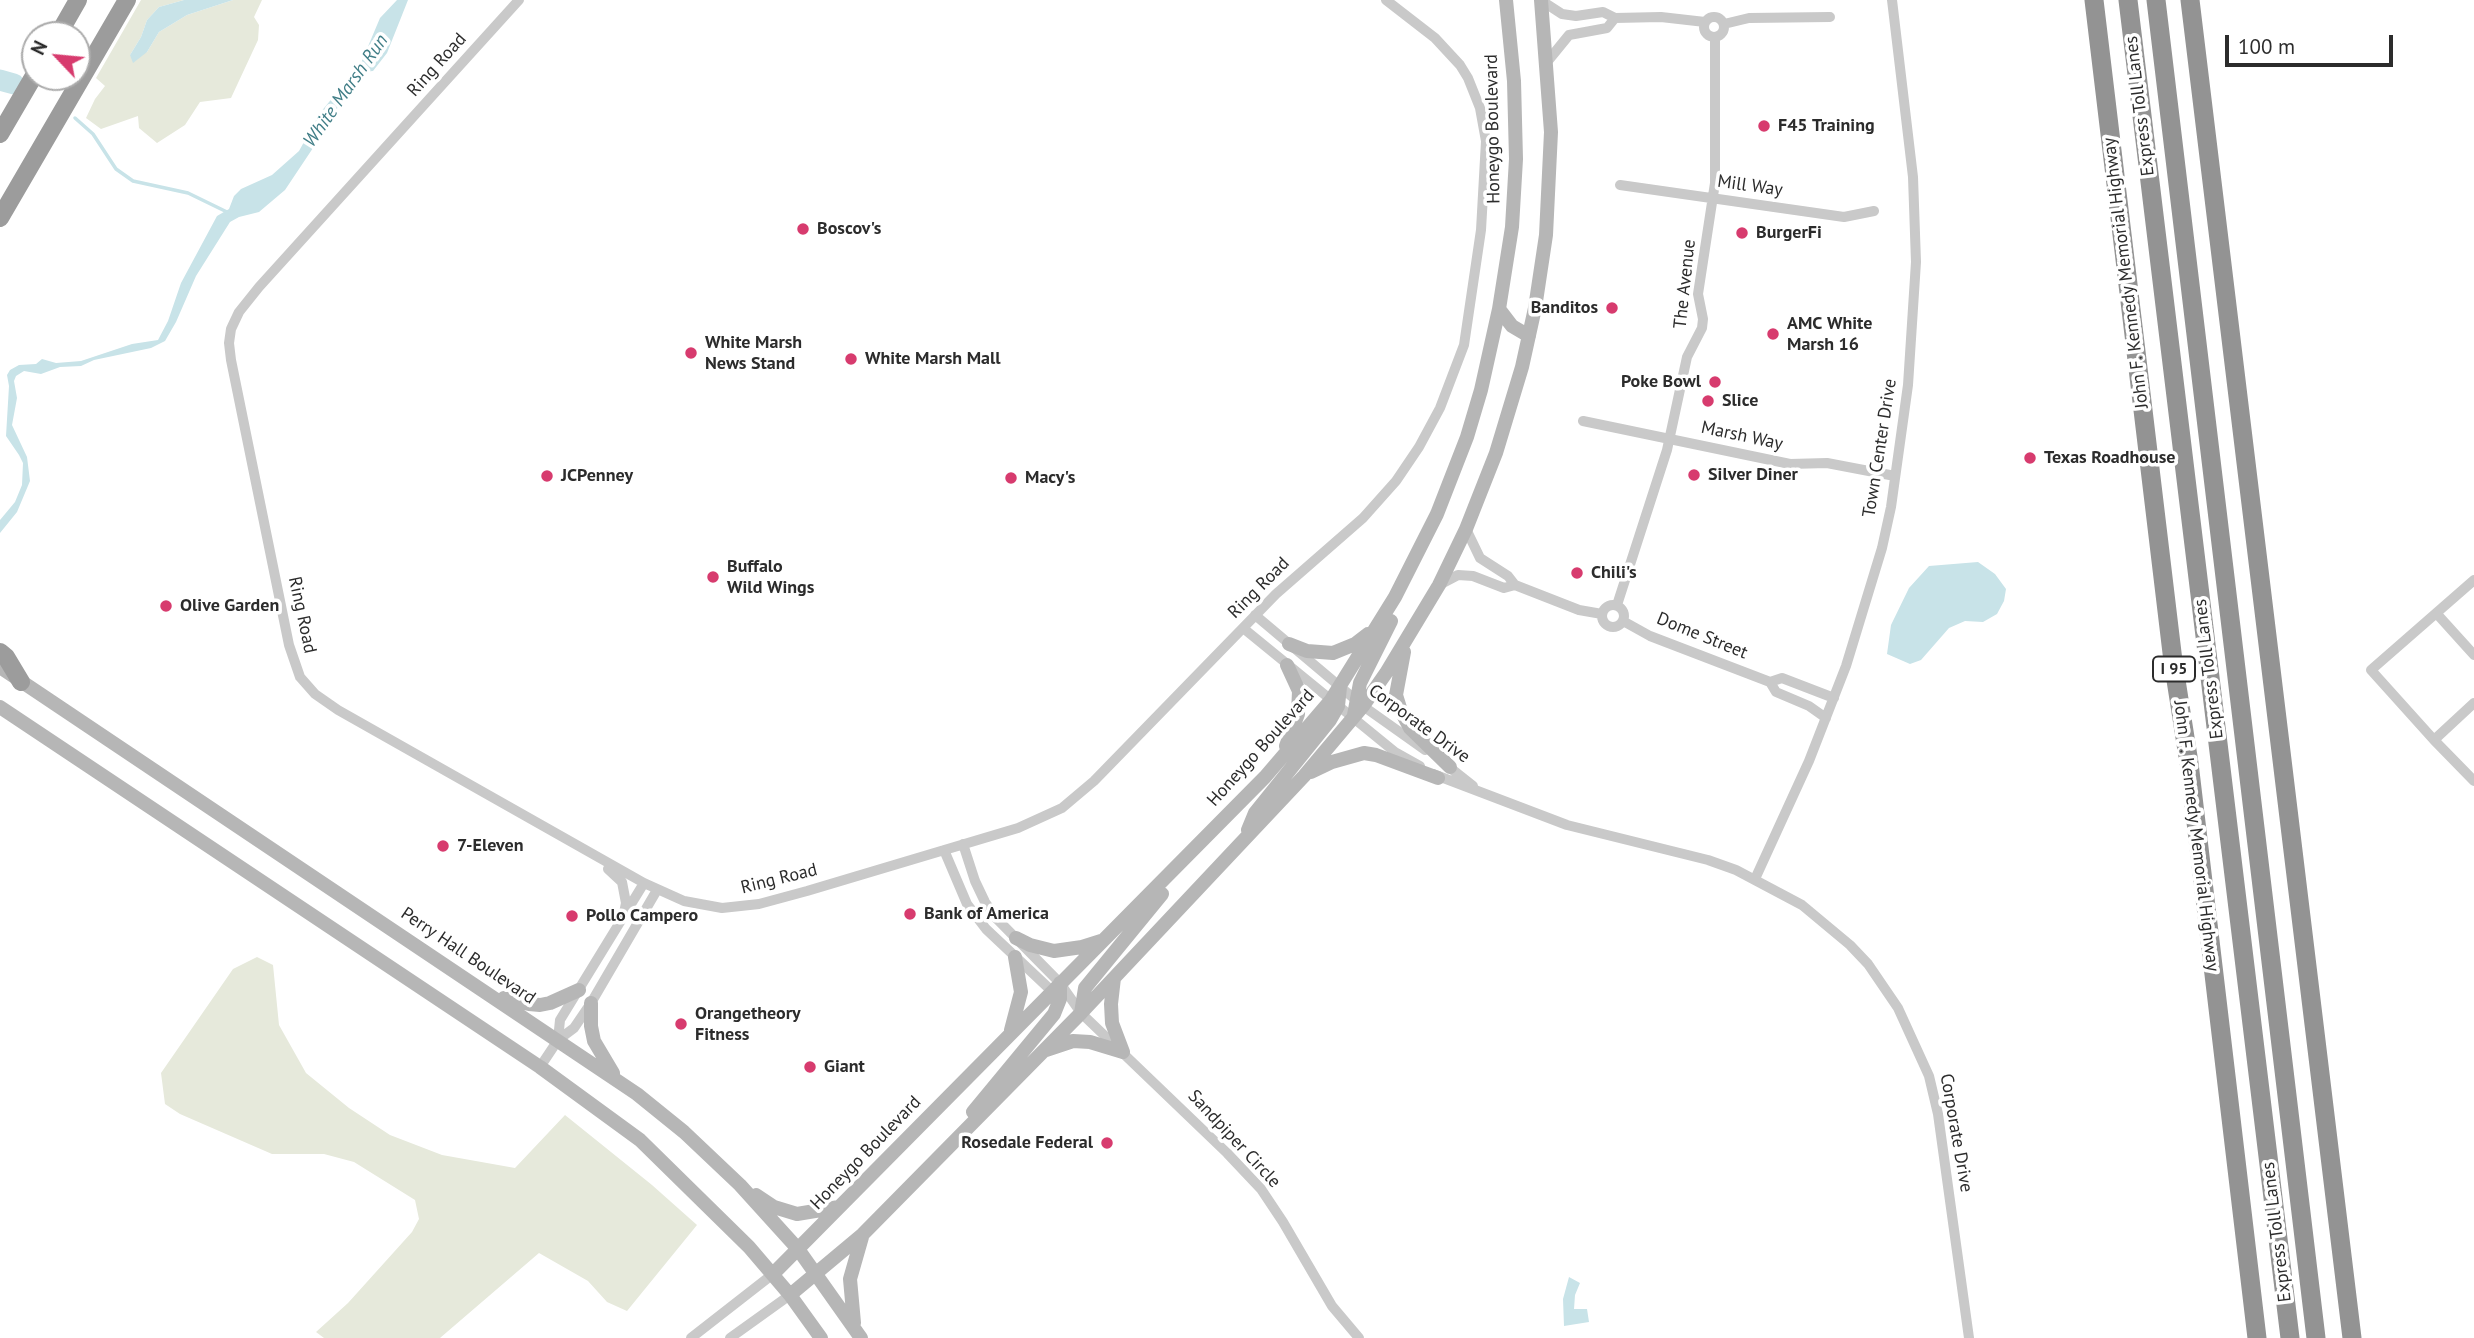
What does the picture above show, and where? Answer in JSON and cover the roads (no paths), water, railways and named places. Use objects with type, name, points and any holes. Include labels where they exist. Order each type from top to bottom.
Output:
[{"type":"highway","points":[[66,21],[78,0]]},
{"type":"highway","points":[[0,218],[127,0]]},
{"type":"highway","name":"John F. Kennedy Memorial Highway","points":[[2094,0],[2257,1338]]},
{"type":"highway","name":"Express Toll Lanes","points":[[2128,0],[2290,1338]]},
{"type":"highway","name":"Express Toll Lanes","points":[[2156,0],[2316,1338]]},
{"type":"highway","points":[[2190,0],[2352,1338]]},
{"type":"highway","points":[[0,134],[25,91]]},
{"type":"highway","points":[[0,227],[29,169]]},
{"type":"highway","points":[[0,652],[21,682]]},
{"type":"main road","name":"Honeygo Boulevard","points":[[1340,687],[1419,552],[1467,437],[1481,390],[1499,309],[1512,227],[1516,159],[1514,81],[1506,0]]},
{"type":"main road","points":[[790,1295],[863,1234],[1081,1013],[1304,776],[1353,718],[1360,703],[1408,636],[1440,585],[1466,529],[1510,414],[1529,336],[1546,235],[1551,132],[1541,1]]},
{"type":"main road","points":[[1499,309],[1512,326],[1529,336]]},
{"type":"main road","points":[[1360,703],[1360,683],[1393,617],[1419,552]]},
{"type":"main road","points":[[1289,644],[1307,651],[1333,653],[1355,644],[1377,627]]},
{"type":"main road","points":[[1408,636],[1396,695],[1410,727],[1450,767]]},
{"type":"main road","points":[[1280,758],[1298,714],[1299,691],[1287,665]]},
{"type":"main road","name":"Perry Hall Boulevard","points":[[0,667],[617,1080],[684,1132],[740,1185],[798,1250],[858,1333]]},
{"type":"main road","points":[[1243,841],[1255,813],[1330,720],[1340,687]]},
{"type":"main road","name":"Honeygo Boulevard","points":[[773,1274],[1010,1033],[1057,991],[1334,703]]},
{"type":"main road","points":[[0,707],[540,1067],[639,1140],[721,1218],[773,1274],[821,1338]]},
{"type":"main road","points":[[1304,776],[1332,762],[1364,753],[1438,778]]},
{"type":"main road","points":[[1081,1013],[1085,988],[1223,820]]},
{"type":"main road","points":[[1016,938],[1054,951],[1083,947],[1106,939]]},
{"type":"main road","points":[[1010,1033],[1021,992],[1015,957]]},
{"type":"main road","points":[[1114,978],[1112,1023],[1123,1052]]},
{"type":"main road","points":[[491,995],[540,1005],[579,990]]},
{"type":"main road","points":[[958,1137],[981,1100],[1054,1014],[1057,991]]},
{"type":"main road","points":[[590,1003],[594,1041],[617,1080]]},
{"type":"main road","points":[[1041,1052],[1073,1041],[1090,1042],[1123,1052]]},
{"type":"main road","points":[[740,1185],[774,1207],[797,1214],[841,1207]]},
{"type":"main road","points":[[858,1333],[850,1279],[863,1234]]},
{"type":"street","name":"Ring Road","points":[[519,0],[244,305],[231,329],[230,352],[289,645],[300,677],[315,694],[338,710],[643,883],[698,906],[722,908],[746,907],[796,894],[1033,823],[1073,800],[1255,615],[1300,571],[1363,518],[1396,481],[1419,447],[1446,396],[1459,363],[1468,326],[1479,254],[1486,141],[1480,108],[1468,78],[1452,55],[1435,38],[1386,0]]},
{"type":"street","name":"Town Center Drive","points":[[1755,879],[1809,761],[1862,620],[1895,476],[1910,367],[1916,262],[1913,177],[1892,0]]},
{"type":"street","points":[[1541,1],[1562,14],[1576,16],[1603,12],[1615,18],[1661,17],[1705,22]]},
{"type":"street","points":[[1716,16],[1724,24],[1723,32],[1715,37],[1705,33],[1705,22],[1709,18],[1716,16]]},
{"type":"street","points":[[1724,24],[1749,18],[1830,17]]},
{"type":"street","points":[[1547,62],[1569,35],[1607,28],[1615,18]]},
{"type":"street","name":"The Avenue","points":[[1617,605],[1670,438],[1687,357],[1702,328],[1698,294],[1714,198],[1715,37]]},
{"type":"street","name":"Mill Way","points":[[1620,185],[1844,217],[1874,211]]},
{"type":"street","name":"Marsh Way","points":[[1583,421],[1790,464],[1827,463],[1895,476]]},
{"type":"street","points":[[1466,529],[1480,558],[1508,576],[1515,585],[1579,610],[1602,614]]},
{"type":"street","points":[[1440,585],[1458,575],[1474,576],[1504,588],[1515,585]]},
{"type":"street","points":[[2474,580],[2371,670],[2474,781]]},
{"type":"street","points":[[1617,605],[1623,610],[1623,621],[1618,626],[1611,627],[1605,624],[1602,614],[1607,606],[1617,605]]},
{"type":"street","points":[[2437,614],[2474,654]]},
{"type":"street","points":[[1255,615],[1340,687]]},
{"type":"street","name":"Dome Street","points":[[1623,621],[1650,636],[1770,682],[1776,692],[1809,706],[1826,718]]},
{"type":"street","points":[[1242,628],[1353,718]]},
{"type":"street","name":"Dome Street","points":[[1770,682],[1782,678],[1834,698]]},
{"type":"street","name":"Corporate Drive","points":[[1340,687],[1478,789]]},
{"type":"street","points":[[2434,740],[2474,703]]},
{"type":"street","name":"Corporate Drive","points":[[1353,718],[1395,752],[1438,778],[1478,789],[1567,825],[1708,860],[1755,879],[1802,905],[1850,945],[1882,982],[1898,1007],[1929,1076],[1938,1114],[1969,1338]]},
{"type":"street","points":[[963,844],[985,902],[1057,991]]},
{"type":"street","points":[[944,850],[967,904],[986,929],[1057,991]]},
{"type":"street","points":[[596,858],[622,882],[626,903],[622,920]]},
{"type":"street","points":[[558,1040],[560,1020],[643,883]]},
{"type":"street","points":[[540,1067],[558,1040],[574,1028],[657,890]]},
{"type":"street","name":"Sandpiper Circle","points":[[1057,991],[1123,1052],[1261,1189],[1332,1306],[1359,1338]]},
{"type":"street","name":"Honeygo Boulevard","points":[[691,1338],[773,1274]]},
{"type":"street","points":[[730,1338],[790,1295]]},
{"type":"water","points":[[184,0],[233,0],[187,15],[159,32],[147,52],[133,63],[130,55],[147,20],[159,7]]},
{"type":"water","name":"White Marsh Run","points":[[397,0],[408,0],[387,53],[373,71],[362,72],[354,78],[327,127],[285,190],[259,212],[230,222],[196,276],[165,341],[151,348],[94,360],[81,366],[60,367],[41,374],[24,371],[16,376],[14,381],[17,398],[12,425],[27,457],[30,481],[17,512],[0,533],[0,520],[15,502],[22,485],[23,463],[6,436],[9,386],[7,375],[10,370],[19,365],[36,364],[42,359],[56,363],[81,361],[132,344],[158,340],[168,321],[181,283],[217,216],[229,209],[234,196],[241,189],[272,175],[299,151],[320,113],[361,63],[380,18]]},
{"type":"water","points":[[1978,562],[1995,574],[2006,589],[2004,601],[1997,614],[1983,622],[1965,621],[1949,628],[1921,660],[1910,664],[1887,654],[1891,625],[1909,588],[1929,566]]},
{"type":"water","points":[[1569,1277],[1580,1283],[1575,1295],[1574,1309],[1587,1309],[1589,1322],[1564,1326],[1563,1299]]},
{"type":"waterway","points":[[0,80],[14,84]]},
{"type":"waterway","points":[[75,118],[93,134],[116,169],[133,181],[188,193],[227,212]]},
{"type":"place","name":"F45 Training","points":[[1764,126]]},
{"type":"place","name":"Boscov's","points":[[803,229]]},
{"type":"place","name":"BurgerFi","points":[[1742,233]]},
{"type":"place","name":"Banditos","points":[[1612,308]]},
{"type":"place","name":"AMC White Marsh 16","points":[[1773,334]]},
{"type":"place","name":"White Marsh News Stand","points":[[691,353]]},
{"type":"place","name":"White Marsh Mall","points":[[851,359]]},
{"type":"place","name":"Poke Bowl","points":[[1715,382]]},
{"type":"place","name":"Slice","points":[[1708,401]]},
{"type":"place","name":"Texas Roadhouse","points":[[2030,458]]},
{"type":"place","name":"Silver Diner","points":[[1694,475]]},
{"type":"place","name":"JCPenney","points":[[547,476]]},
{"type":"place","name":"Macy's","points":[[1011,478]]},
{"type":"place","name":"Chili's","points":[[1577,573]]},
{"type":"place","name":"Buffalo Wild Wings","points":[[713,577]]},
{"type":"place","name":"Olive Garden","points":[[166,606]]},
{"type":"place","name":"7-Eleven","points":[[443,846]]},
{"type":"place","name":"Bank of America","points":[[910,914]]},
{"type":"place","name":"Pollo Campero","points":[[572,916]]},
{"type":"place","name":"Orangetheory Fitness","points":[[681,1024]]},
{"type":"place","name":"Giant","points":[[810,1067]]},
{"type":"place","name":"Rosedale Federal","points":[[1107,1143]]}]
